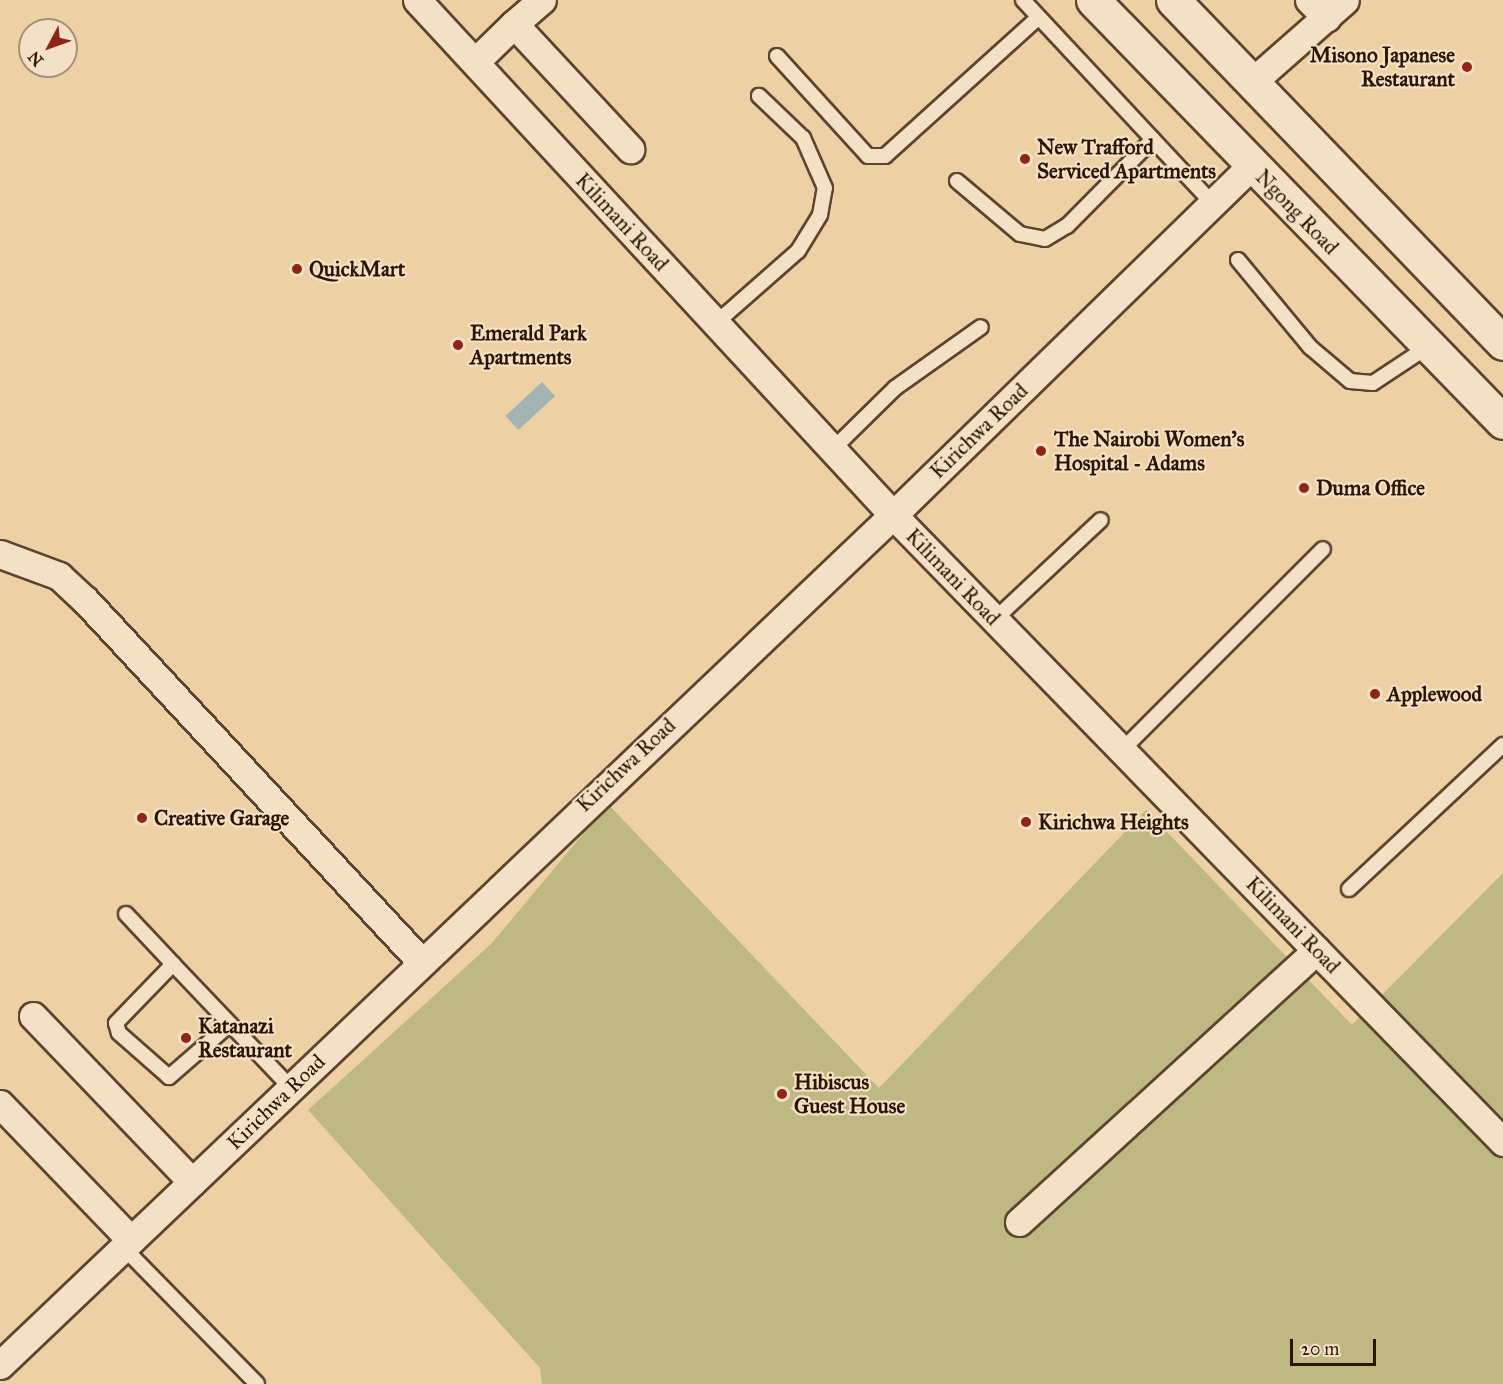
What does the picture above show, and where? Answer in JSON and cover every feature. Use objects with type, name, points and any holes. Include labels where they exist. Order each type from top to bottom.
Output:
[{"type":"main road","name":"Ngong Road","points":[[1093,0],[1503,422]]},
{"type":"main road","points":[[1173,0],[1503,343]]},
{"type":"street","name":"Kilimani Road","points":[[417,0],[893,515],[1503,1142]]},
{"type":"street","points":[[475,62],[542,0]]},
{"type":"street","points":[[1251,83],[1327,6]]},
{"type":"street","points":[[514,24],[630,149]]},
{"type":"street","name":"Kirichwa Road","points":[[0,1365],[893,515],[1252,165]]},
{"type":"street","points":[[0,554],[59,576],[85,600],[422,963]]},
{"type":"street","points":[[1019,1222],[1317,950]]},
{"type":"street","points":[[33,1016],[192,1182]]},
{"type":"street","points":[[0,1104],[128,1244]]},
{"type":"lane","points":[[1023,0],[1213,204]]},
{"type":"lane","points":[[777,56],[868,156],[885,156],[1039,17]]},
{"type":"lane","points":[[716,323],[798,251],[820,215],[825,188],[803,138],[759,96]]},
{"type":"lane","points":[[957,181],[1020,234],[1045,238],[1067,226],[1153,139]]},
{"type":"lane","points":[[1238,260],[1310,347],[1350,381],[1373,383],[1429,346]]},
{"type":"lane","points":[[833,449],[895,388],[981,327]]},
{"type":"lane","points":[[994,620],[1101,520]]},
{"type":"lane","points":[[1122,750],[1323,549]]},
{"type":"lane","points":[[1349,889],[1503,746]]},
{"type":"lane","points":[[126,914],[291,1088]]},
{"type":"lane","points":[[173,964],[119,1016],[119,1033],[169,1077],[230,1024]]},
{"type":"lane","points":[[128,1244],[257,1384]]},
{"type":"shaded area","points":[[542,382],[555,396],[518,430],[505,416]]},
{"type":"shaded area","points":[[608,804],[879,1088],[1146,810],[1352,1025],[1503,873],[1503,1384],[542,1384],[540,1368],[308,1110],[491,944]]},
{"type":"place","name":"Misono Japanese Restaurant","points":[[1467,67]]},
{"type":"place","name":"New Trafford Serviced Apartments","points":[[1025,159]]},
{"type":"place","name":"QuickMart","points":[[297,269]]},
{"type":"place","name":"Emerald Park Apartments","points":[[458,345]]},
{"type":"place","name":"The Nairobi Women's Hospital - Adams","points":[[1041,451]]},
{"type":"place","name":"Duma Office","points":[[1304,488]]},
{"type":"place","name":"Applewood","points":[[1375,694]]},
{"type":"place","name":"Creative Garage","points":[[142,818]]},
{"type":"place","name":"Kirichwa Heights","points":[[1026,822]]},
{"type":"place","name":"Katanazi Restaurant","points":[[186,1038]]},
{"type":"place","name":"Hibiscus Guest House","points":[[782,1094]]}]
